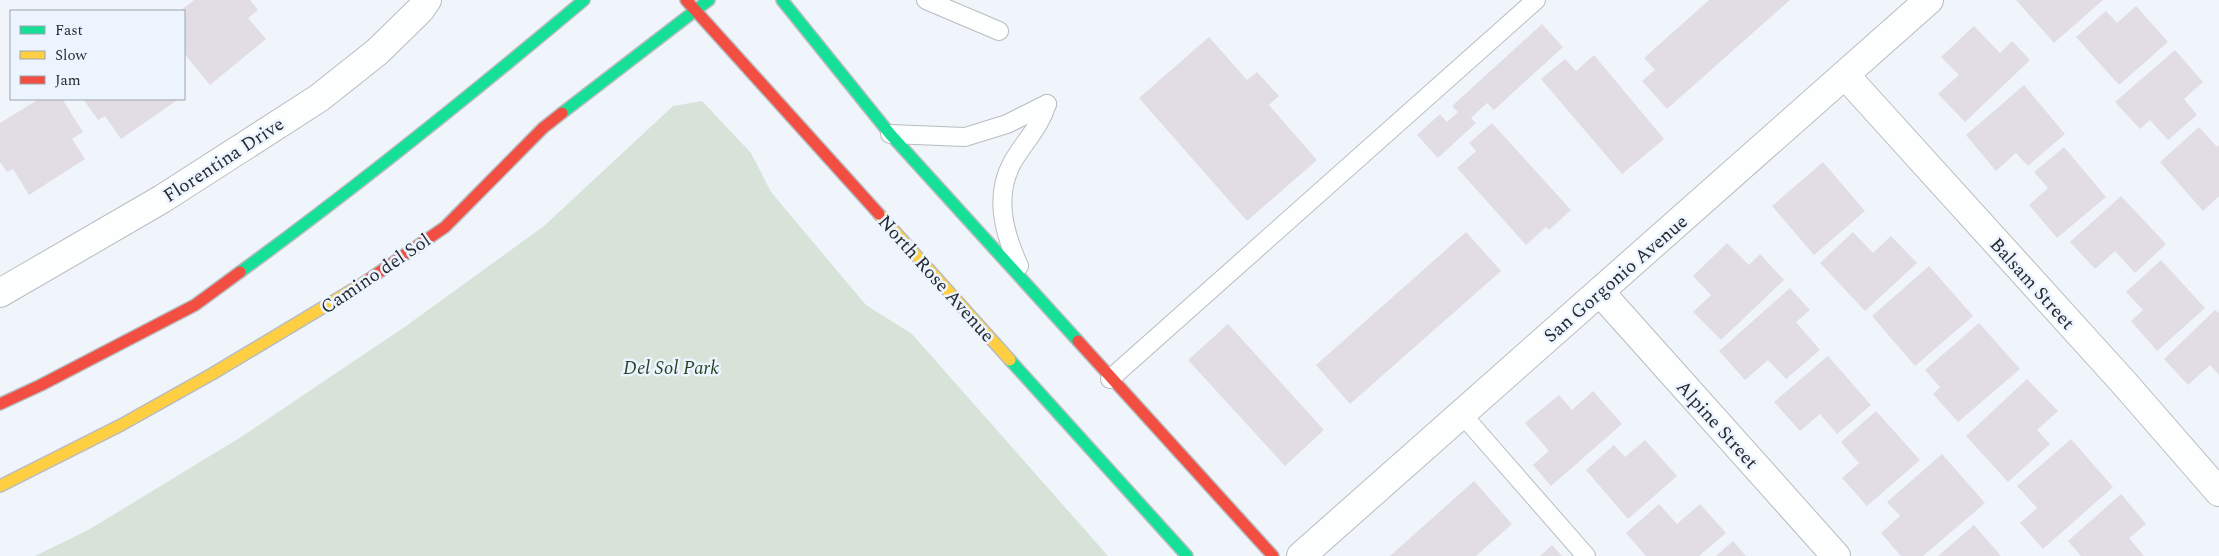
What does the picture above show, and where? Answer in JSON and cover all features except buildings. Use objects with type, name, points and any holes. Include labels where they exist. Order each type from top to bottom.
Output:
[{"type":"street","name":"Florentina Drive","points":[[0,293],[162,199],[319,98],[377,52],[420,10],[427,0]]},
{"type":"street","points":[[0,404],[41,385],[195,305],[310,220],[489,80],[584,0]]},
{"type":"street","name":"North Rose Avenue","points":[[686,0],[1187,556]]},
{"type":"street","name":"Camino del Sol","points":[[0,486],[121,425],[212,374],[307,318],[376,274],[444,227],[543,128],[709,0]]},
{"type":"street","points":[[782,0],[890,134],[1110,379],[1273,556]]},
{"type":"street","name":"San Gorgonio Avenue","points":[[1301,556],[1929,0]]},
{"type":"street","name":"Balsam Street","points":[[1845,75],[2125,384],[2219,492]]},
{"type":"street","name":"Alpine Street","points":[[1600,292],[1836,556]]},
{"type":"lane","points":[[926,0],[999,31]]},
{"type":"lane","points":[[1110,379],[1536,0]]},
{"type":"lane","points":[[890,134],[965,137],[1007,124],[1047,104],[1042,120],[1012,163],[1004,182],[1003,220],[1010,247],[1027,286]]},
{"type":"lane","points":[[1462,413],[1586,556]]},
{"type":"green space","name":"Del Sol Park","points":[[702,101],[751,153],[771,192],[866,305],[912,334],[1108,556],[35,556],[90,529],[241,437],[406,326],[544,226],[673,106]]},
{"type":"traffic: fast","points":[[240,272],[414,139],[584,0]]},
{"type":"traffic: fast","points":[[562,113],[709,0]]},
{"type":"traffic: fast","points":[[782,0],[890,134],[1078,341]]},
{"type":"traffic: fast","points":[[1010,360],[1187,556]]},
{"type":"traffic: slow","points":[[879,214],[1010,360]]},
{"type":"traffic: slow","points":[[0,486],[121,425],[212,374],[362,284]]},
{"type":"traffic: jam","points":[[686,0],[879,214]]},
{"type":"traffic: jam","points":[[362,284],[445,227],[543,128],[562,113]]},
{"type":"traffic: jam","points":[[0,404],[41,385],[195,305],[240,272]]},
{"type":"traffic: jam","points":[[1078,341],[1273,556]]}]
